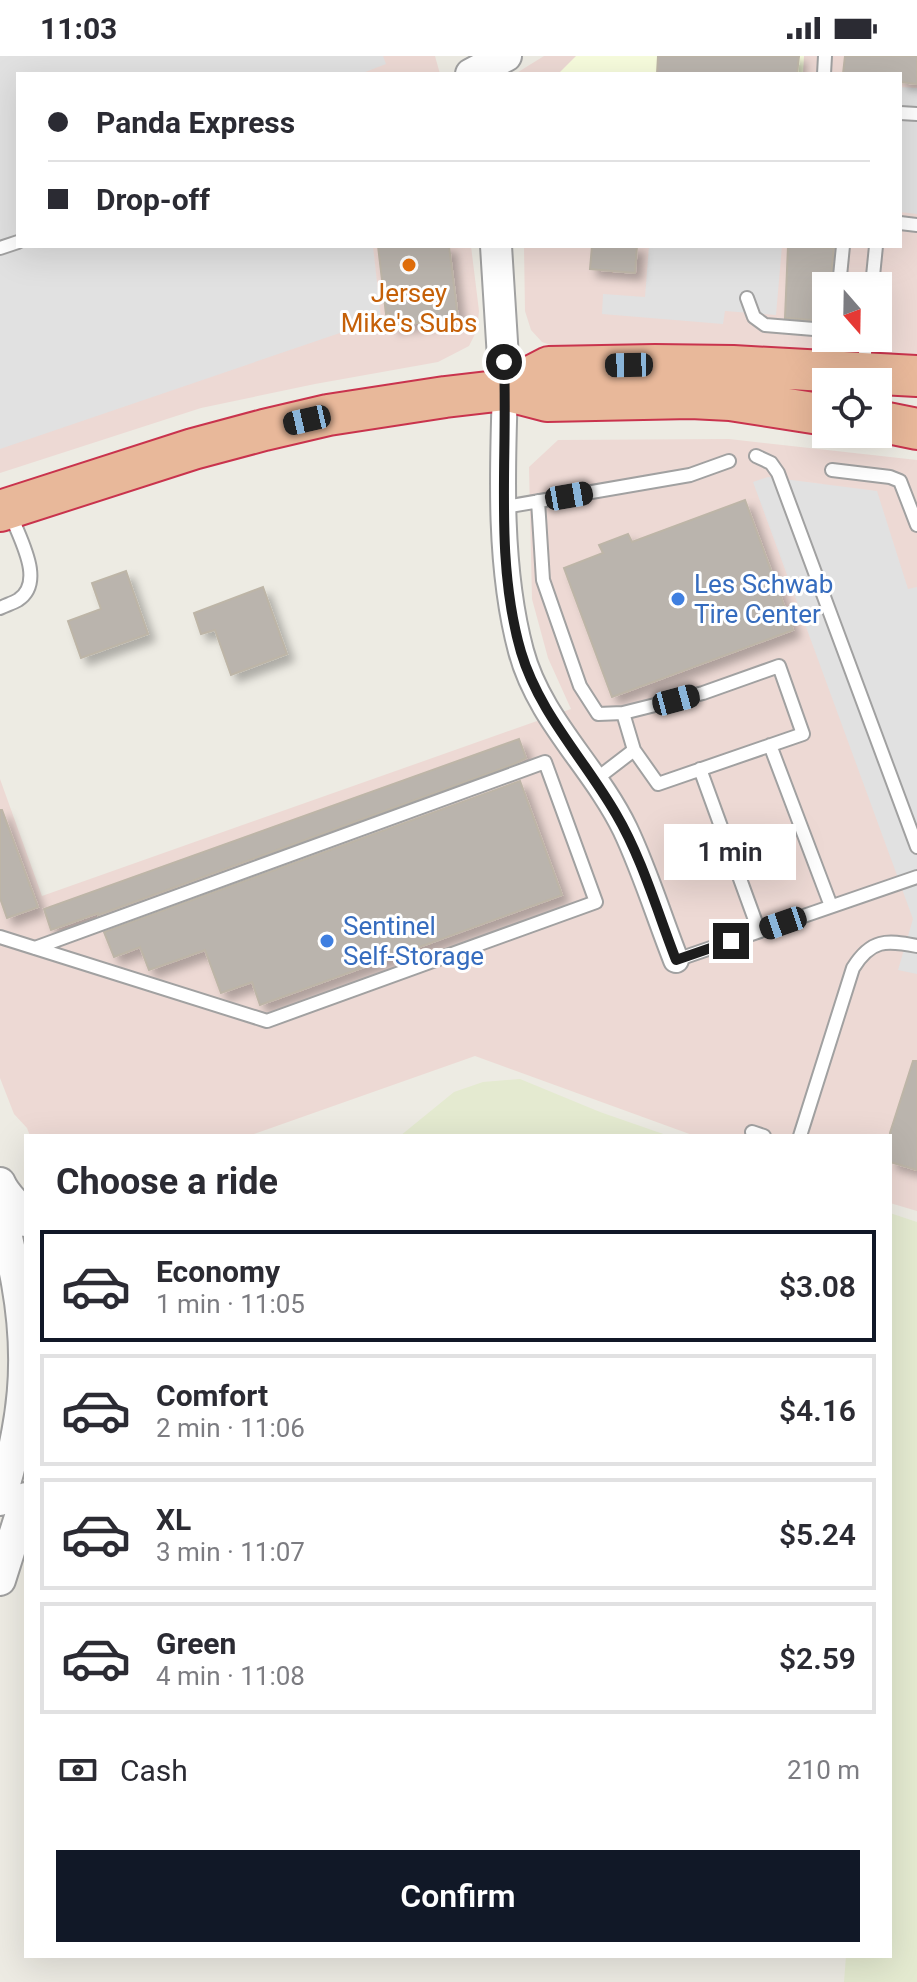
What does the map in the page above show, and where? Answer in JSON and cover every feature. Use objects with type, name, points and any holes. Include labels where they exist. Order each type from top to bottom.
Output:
[{"type":"highway","points":[[4,510],[193,449],[264,430],[388,404],[505,390],[549,367],[671,365],[865,355],[917,376]]},
{"type":"highway","points":[[505,390],[547,401],[628,398],[730,400],[812,413]]},
{"type":"street","points":[[475,72],[506,56]]},
{"type":"street","points":[[496,248],[505,390],[503,450],[507,580],[521,653],[564,739],[595,780],[625,829],[676,960]]},
{"type":"street","points":[[2,1188],[24,1215]]},
{"type":"street","points":[[2,1188],[2,1220],[17,1282],[24,1334]]},
{"type":"street","points":[[0,1500],[19,1433],[24,1380]]},
{"type":"street","points":[[0,1580],[24,1504]]},
{"type":"lane","points":[[840,272],[843,248]]},
{"type":"lane","points":[[873,272],[876,248]]},
{"type":"lane","points":[[747,298],[754,317],[765,325],[812,329]]},
{"type":"lane","points":[[756,456],[771,463],[778,473],[917,847]]},
{"type":"lane","points":[[505,507],[690,475],[729,461]]},
{"type":"lane","points":[[832,470],[900,481],[917,525]]},
{"type":"lane","points":[[538,501],[543,580],[580,686],[598,714],[623,713],[703,693],[779,666],[803,734],[658,784],[634,750],[623,713]]},
{"type":"lane","points":[[0,608],[20,599],[31,584],[31,572],[4,510]]},
{"type":"lane","points":[[770,745],[831,906]]},
{"type":"lane","points":[[595,780],[634,750]]},
{"type":"lane","points":[[0,937],[267,1021],[596,902],[545,762],[35,948]]},
{"type":"lane","points":[[700,769],[759,931]]},
{"type":"lane","points":[[676,960],[917,877]]},
{"type":"lane","points":[[801,1134],[853,968],[861,954],[875,943],[896,942],[917,946]]},
{"type":"shaded area","points":[[0,56],[435,56],[439,72],[16,72],[16,248],[471,248],[479,311],[477,330],[469,346],[438,362],[201,408],[0,473]]},
{"type":"shaded area","points":[[0,56],[383,56],[386,64],[365,72],[16,72],[16,248],[373,248],[381,319],[0,449]]},
{"type":"shaded area","points":[[544,56],[917,56],[917,369],[556,347],[542,342],[531,330],[525,311],[524,248],[902,248],[902,72],[518,72]]},
{"type":"shaded area","points":[[576,56],[804,56],[803,72],[560,72]]},
{"type":"shaded area","points":[[902,87],[917,88],[917,214],[902,212]]},
{"type":"shaded area","points":[[649,248],[782,248],[776,315],[725,311],[723,324],[602,314],[603,294],[645,297]]},
{"type":"shaded area","points":[[729,439],[917,460],[917,1211],[892,1204],[892,1134],[690,1134],[475,1056],[254,1134],[29,1134],[14,1114],[0,1078],[0,779],[42,896],[571,709],[548,658],[532,599],[529,467],[558,440]]},
{"type":"shaded area","points":[[768,477],[877,491],[908,589],[917,587],[917,974],[898,970],[913,919],[753,482]]},
{"type":"shaded area","points":[[520,1079],[663,1134],[402,1134],[454,1092],[483,1082]]},
{"type":"shaded area","points":[[892,1214],[917,1222],[917,1982],[844,1982],[846,1958],[892,1958]]},
{"type":"building","points":[[658,56],[799,56],[797,72],[657,72]]},
{"type":"building","points":[[845,56],[917,56],[917,84],[902,82],[902,72],[843,72]]},
{"type":"building","points":[[378,248],[449,248],[458,318],[392,326],[390,313],[386,314]]},
{"type":"building","points":[[592,248],[637,248],[635,273],[590,269]]},
{"type":"building","points":[[788,248],[834,248],[831,272],[812,272],[812,320],[785,318]]},
{"type":"building","name":"Les Schwab Tire Center","points":[[745,500],[793,630],[612,697],[564,568],[603,553],[599,545],[628,534],[632,542]]},
{"type":"building","points":[[126,571],[148,634],[81,658],[68,621],[101,609],[92,583]]},
{"type":"building","points":[[263,587],[287,654],[231,675],[215,630],[201,634],[194,613]]},
{"type":"building","points":[[519,739],[526,758],[514,764],[51,930],[44,909]]},
{"type":"building","points":[[520,781],[562,895],[260,1005],[252,982],[221,993],[205,950],[149,970],[140,947],[114,957],[104,932]]},
{"type":"building","points":[[0,810],[38,907],[7,918],[0,898]]},
{"type":"building","points":[[913,1061],[917,1061],[917,1170],[892,1163],[890,1133]]},
{"type":"place","name":"Jersey Mike's Subs","points":[[409,265]]},
{"type":"place","name":"Les Schwab Tire Center","points":[[678,599]]},
{"type":"place","name":"Sentinel Self-Storage","points":[[327,941]]},
{"type":"route","points":[[504,362],[507,580],[521,653],[564,739],[607,797],[625,829],[676,960],[731,941]]}]
